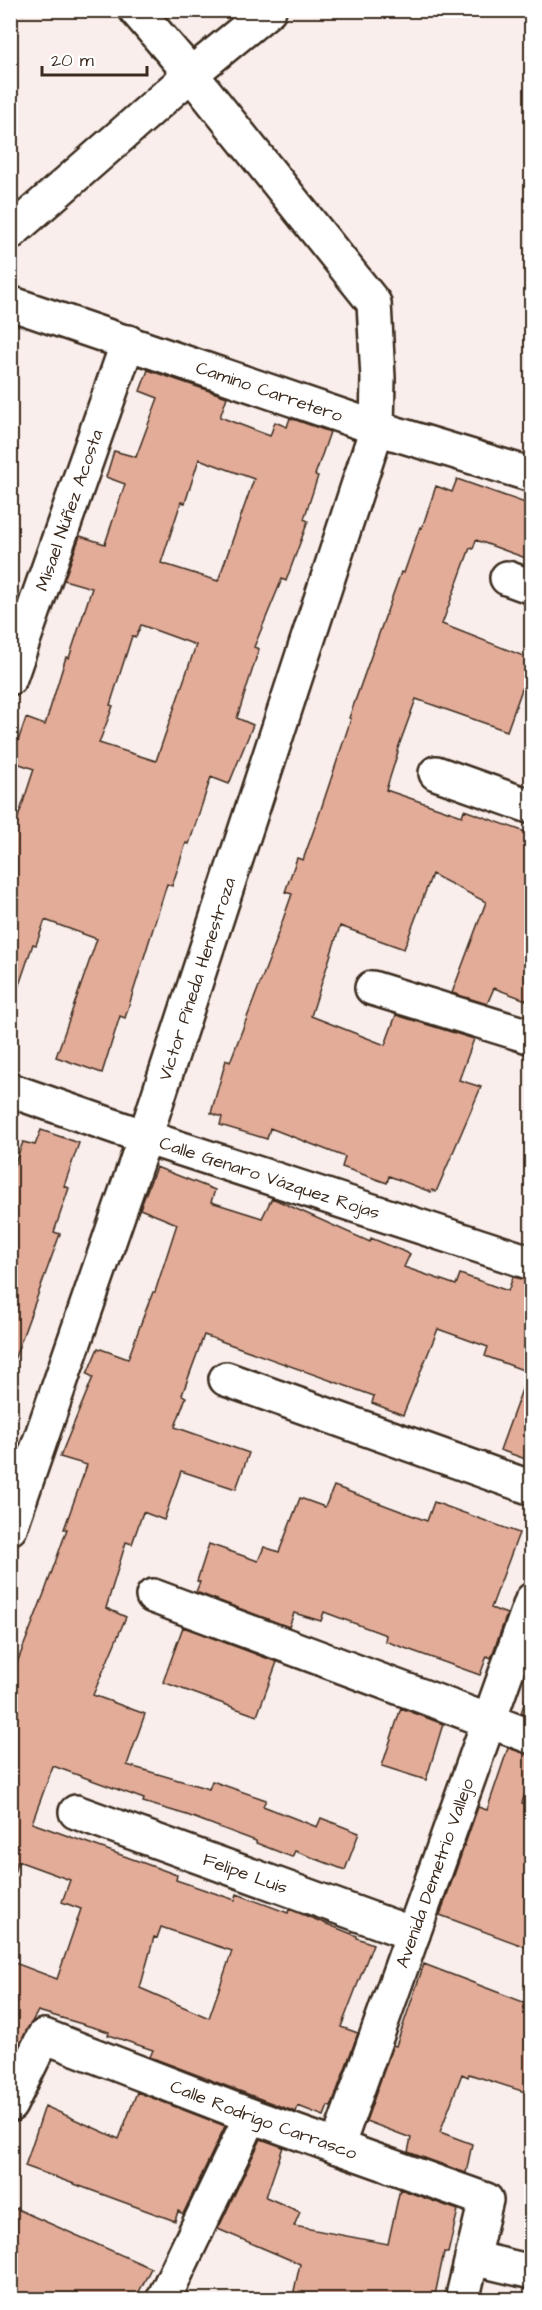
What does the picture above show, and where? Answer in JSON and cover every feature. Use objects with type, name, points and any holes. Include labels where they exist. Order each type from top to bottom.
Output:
[{"type":"street","name":"Víctor Pineda Henestroza","points":[[10,1528],[145,1137],[377,428],[378,378],[374,303],[191,74],[136,10]]},
{"type":"street","points":[[10,232],[191,74],[269,10]]},
{"type":"street","name":"Camino Carretero","points":[[10,303],[377,428],[531,475]]},
{"type":"street","name":"Misael Núñez Acosta","points":[[10,678],[128,342]]},
{"type":"street","points":[[436,773],[531,807]]},
{"type":"street","points":[[372,988],[531,1037]]},
{"type":"street","name":"Calle Genaro Vázquez Rojas","points":[[10,1090],[145,1137],[531,1263]]},
{"type":"street","points":[[226,1380],[531,1488]]},
{"type":"street","points":[[153,1596],[531,1737]]},
{"type":"street","name":"Avenida Demetrio Vallejo","points":[[337,2147],[531,1600]]},
{"type":"street","name":"Felipe Luis","points":[[76,1812],[414,1934]]},
{"type":"street","name":"Calle Rodrigo Carrasco","points":[[10,2105],[44,2036],[251,2116],[486,2200],[472,2258]]},
{"type":"street","points":[[163,2300],[251,2116]]},
{"type":"street","points":[[462,2300],[472,2258],[531,2272]]},
{"type":"building","points":[[148,370],[227,397],[220,417],[270,436],[275,422],[287,427],[290,418],[330,432],[315,475],[318,476],[304,519],[308,521],[286,581],[282,579],[254,647],[259,649],[237,718],[253,725],[229,784],[211,777],[189,844],[186,843],[172,886],[167,884],[125,1018],[120,1016],[102,1073],[56,1057],[97,939],[45,920],[36,945],[33,944],[16,994],[10,993],[10,842],[34,769],[11,761],[26,718],[45,725],[66,657],[69,658],[92,588],[64,580],[80,536],[105,544],[125,484],[106,477],[114,451],[136,457],[158,398],[140,391]],"holes":[[[199,459],[254,479],[218,581],[161,563],[181,502],[185,503]],[[141,625],[196,645],[156,761],[99,743],[113,706],[110,705],[132,636],[136,637]]]},
{"type":"building","points":[[457,479],[531,505],[531,560],[476,540],[473,549],[470,548],[442,624],[531,659],[531,664],[507,731],[416,699],[386,790],[462,816],[464,810],[531,834],[531,1002],[494,988],[487,1004],[452,993],[486,902],[432,874],[404,949],[340,926],[311,1016],[385,1045],[396,1015],[474,1039],[459,1080],[481,1087],[436,1192],[432,1190],[431,1192],[389,1176],[387,1183],[342,1167],[345,1157],[270,1128],[267,1139],[220,1125],[222,1117],[211,1113],[226,1060],[230,1062],[277,939],[292,894],[285,892],[297,858],[303,860],[351,719],[349,718],[401,572],[404,573],[436,486],[452,492]]},
{"type":"building","points":[[41,1130],[79,1143],[64,1186],[69,1188],[54,1232],[60,1234],[14,1360],[10,1359],[10,1176],[23,1142],[35,1145]]},
{"type":"building","points":[[156,1167],[215,1190],[211,1202],[262,1218],[272,1198],[370,1242],[371,1238],[410,1254],[404,1267],[456,1285],[460,1274],[508,1291],[513,1277],[531,1281],[531,1373],[485,1356],[488,1347],[438,1329],[403,1415],[372,1403],[374,1396],[204,1335],[182,1395],[186,1397],[175,1427],[249,1453],[236,1489],[181,1471],[164,1520],[143,1512],[132,1544],[126,1542],[106,1608],[126,1617],[93,1695],[145,1714],[127,1765],[209,1789],[212,1781],[266,1800],[263,1806],[317,1827],[321,1818],[359,1833],[345,1870],[295,1851],[292,1857],[256,1843],[256,1841],[187,1815],[143,1802],[144,1799],[53,1766],[32,1823],[177,1875],[176,1880],[235,1900],[237,1894],[288,1913],[289,1909],[373,1944],[341,2027],[358,2033],[331,2107],[328,2106],[324,2116],[298,2106],[296,2112],[150,2057],[153,2050],[108,2035],[109,2032],[38,2011],[10,2062],[10,1961],[57,1979],[81,1909],[62,1902],[70,1880],[18,1861],[14,1873],[10,1872],[10,1681],[45,1591],[87,1465],[60,1457],[93,1377],[87,1374],[98,1348],[128,1359],[153,1292],[155,1292],[177,1224],[140,1209]],"holes":[[[161,1927],[232,1951],[209,2018],[140,1988],[154,1937],[157,1938]]]},
{"type":"building","points":[[528,1373],[531,1374],[531,1461],[500,1450]]},
{"type":"building","points":[[334,1486],[427,1521],[434,1502],[519,1533],[491,1608],[507,1614],[491,1658],[487,1656],[480,1675],[385,1641],[386,1635],[324,1612],[321,1621],[294,1613],[289,1627],[196,1592],[200,1582],[197,1581],[209,1544],[258,1561],[264,1547],[279,1552],[300,1498],[325,1507]]},
{"type":"building","points":[[183,1627],[277,1662],[257,1716],[163,1682]]},
{"type":"building","points":[[527,1695],[531,1696],[531,1717],[521,1713]]},
{"type":"building","points":[[401,1708],[443,1724],[426,1780],[382,1766]]},
{"type":"building","points":[[508,1748],[531,1755],[531,1776],[522,1803],[531,1805],[531,1949],[440,1915],[478,1807],[487,1810]]},
{"type":"building","points":[[424,1964],[531,2005],[531,2094],[469,2074],[468,2077],[462,2074],[440,2132],[472,2144],[466,2173],[408,2152],[411,2138],[366,2121],[393,2045],[396,2046]]},
{"type":"building","points":[[137,2092],[225,2126],[183,2214],[178,2211],[175,2221],[25,2166],[45,2106],[119,2139]]},
{"type":"building","points":[[261,2139],[283,2147],[266,2197],[300,2212],[294,2226],[388,2244],[400,2189],[458,2210],[448,2253],[444,2252],[434,2300],[292,2300],[300,2264],[218,2229]]},
{"type":"building","points":[[10,2206],[151,2268],[135,2300],[10,2300]]}]
